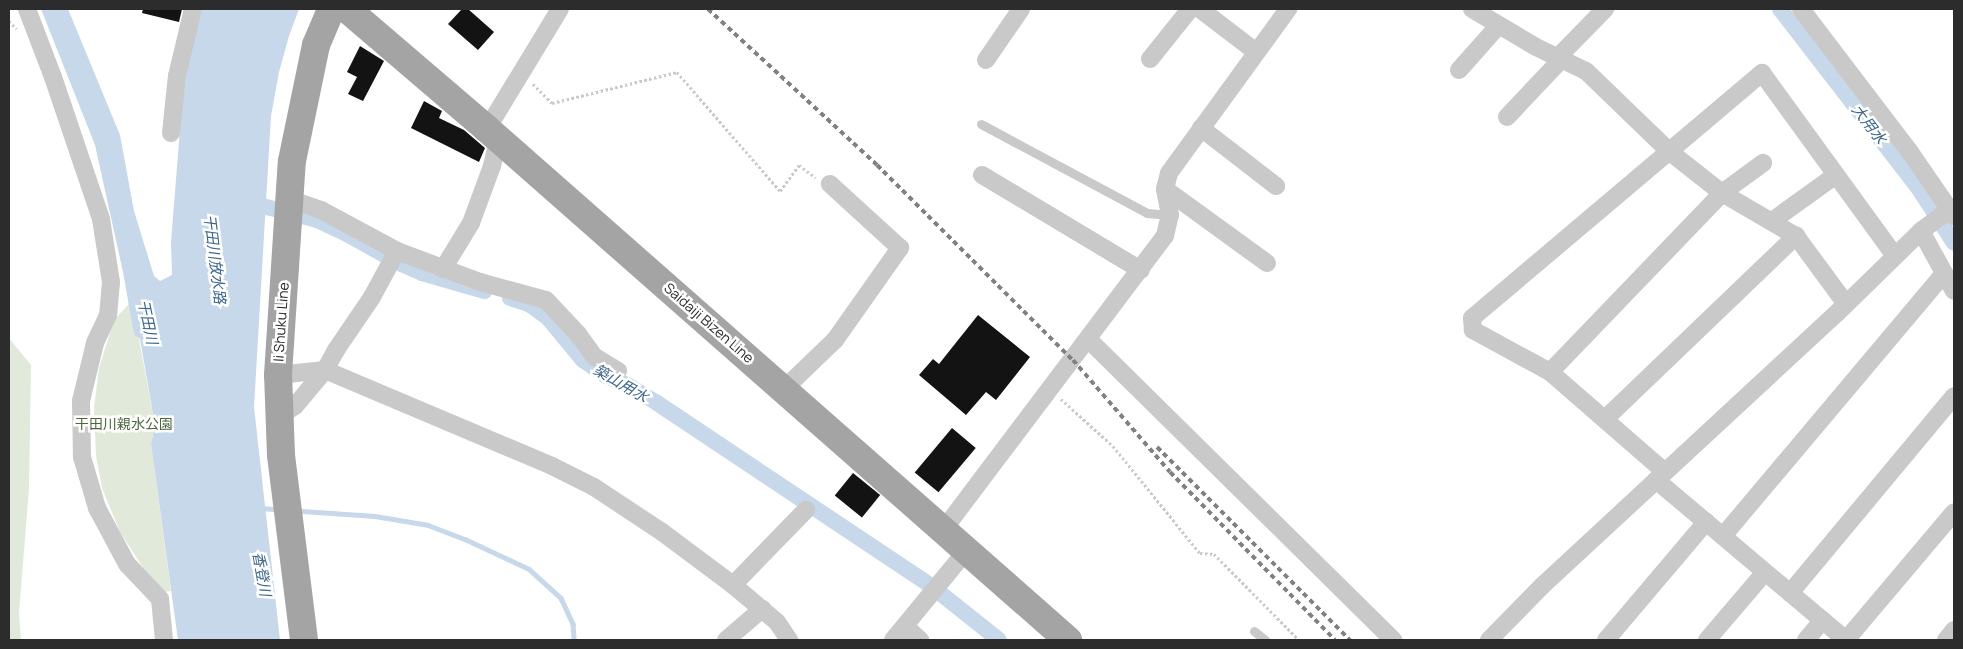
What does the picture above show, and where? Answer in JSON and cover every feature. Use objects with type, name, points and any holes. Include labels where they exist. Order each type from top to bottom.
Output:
[{"type":"main road","name":"Ii Shuku Line","points":[[304,640],[281,455],[278,375],[292,161],[316,44],[332,9]]},
{"type":"main road","name":"Saidaiji Bizen Line","points":[[347,9],[493,134],[1068,640]]},
{"type":"street","points":[[27,9],[53,77],[101,220],[112,282],[108,315],[95,343],[81,401],[82,457],[97,508],[127,564],[160,599],[164,640]]},
{"type":"street","points":[[171,133],[176,76],[193,9]]},
{"type":"street","points":[[443,269],[471,223],[492,166],[493,134],[521,72],[560,9]]},
{"type":"street","points":[[986,60],[1021,9]]},
{"type":"street","points":[[1150,59],[1190,9]]},
{"type":"street","points":[[1200,9],[1256,52]]},
{"type":"street","points":[[944,529],[1051,390],[1165,236],[1170,215],[1165,189],[1169,173],[1288,9]]},
{"type":"street","points":[[1472,9],[1536,47],[1559,56],[1586,71],[1670,152],[1722,193],[1796,236],[1846,304]]},
{"type":"street","points":[[1489,640],[1542,586],[1846,304],[1921,231],[1952,213],[1910,152],[1801,9]]},
{"type":"street","points":[[1507,118],[1556,65],[1559,56],[1602,10]]},
{"type":"street","points":[[1459,70],[1499,25]]},
{"type":"street","points":[[1896,256],[1762,73],[1472,318],[1473,330],[1550,372],[1606,419],[1706,522],[1846,640],[1954,512]]},
{"type":"street","points":[[1202,128],[1276,186]]},
{"type":"street","points":[[1550,372],[1722,193],[1762,163]]},
{"type":"street","points":[[982,175],[1141,270]]},
{"type":"street","points":[[1772,222],[1836,175]]},
{"type":"street","points":[[784,389],[835,340],[900,248],[830,184]]},
{"type":"street","points":[[1165,189],[1267,262]]},
{"type":"street","points":[[289,199],[321,210],[393,257],[443,269],[480,282],[546,300],[578,334],[595,357],[618,371]]},
{"type":"street","points":[[1921,231],[1954,291]]},
{"type":"street","points":[[1606,419],[1796,236]]},
{"type":"street","points":[[279,416],[295,406],[325,370],[336,350],[372,297],[393,257]]},
{"type":"street","points":[[1722,536],[1944,274]]},
{"type":"street","points":[[1088,339],[1394,640]]},
{"type":"street","points":[[278,375],[325,370],[552,466],[594,487],[662,532],[733,585],[777,622],[789,640]]},
{"type":"street","points":[[1790,593],[1954,396]]},
{"type":"street","points":[[733,585],[806,510]]},
{"type":"street","points":[[1606,640],[1706,522]]},
{"type":"street","points":[[893,640],[967,550]]},
{"type":"street","points":[[1707,640],[1765,572]]},
{"type":"street","points":[[726,640],[762,609]]},
{"type":"street","points":[[1806,640],[1823,620]]},
{"type":"street","points":[[905,626],[920,640]]},
{"type":"street","points":[[1946,640],[1954,630]]},
{"type":"lane","points":[[981,124],[1147,213],[1170,215]]},
{"type":"lane","points":[[1254,640],[1254,631],[1264,640]]},
{"type":"path","points":[[521,72],[552,103],[677,72],[780,191],[799,165],[822,183],[830,184]]},
{"type":"path","points":[[1051,390],[1114,446],[1200,553],[1214,554],[1299,640]]},
{"type":"green space","name":"干田川親水公園","points":[[129,304],[134,335],[139,339],[155,426],[151,444],[171,591],[164,592],[149,577],[120,532],[102,488],[96,456],[94,407],[99,368],[114,320]]},
{"type":"green space","points":[[9,338],[31,365],[29,489],[19,613],[21,640],[9,640]]},
{"type":"water","points":[[41,9],[68,9],[120,135],[134,211],[154,276],[160,281],[172,275],[171,242],[182,104],[189,57],[202,9],[299,9],[279,72],[271,116],[254,407],[280,640],[178,640],[151,444],[155,426],[140,339],[134,335],[123,272],[95,145]]},
{"type":"building","points":[[143,9],[182,9],[179,22],[142,13]]},
{"type":"building","points":[[462,9],[468,9],[494,32],[478,50],[448,24]]},
{"type":"building","points":[[360,46],[384,61],[363,101],[348,94],[357,77],[347,72]]},
{"type":"building","points":[[424,101],[442,111],[439,118],[464,130],[485,148],[479,162],[411,128]]},
{"type":"building","points":[[978,315],[1030,357],[996,400],[986,392],[966,415],[919,375],[933,359],[939,364]]},
{"type":"building","points":[[952,428],[976,448],[938,492],[915,472]]},
{"type":"building","points":[[853,473],[880,495],[862,518],[835,496]]},
{"type":"waterway","name":"大用水","points":[[1780,9],[1919,189],[1954,243]]},
{"type":"waterway","name":"築山用水","points":[[262,206],[275,209]]},
{"type":"waterway","name":"築山用水","points":[[302,216],[317,220],[345,233],[399,263],[422,273],[484,291]]},
{"type":"waterway","name":"築山用水","points":[[510,298],[529,304],[548,318],[583,360],[606,376],[629,386],[657,403],[928,584]]},
{"type":"waterway","points":[[260,508],[274,509]]},
{"type":"waterway","points":[[302,511],[375,516],[428,525],[465,539],[529,569],[561,598],[573,624],[574,640]]},
{"type":"waterway","name":"築山用水","points":[[940,593],[999,640]]},
{"type":"railway","points":[[708,9],[877,165],[1073,360],[1170,472],[1335,640]]},
{"type":"railway","points":[[1157,447],[1350,640]]},
{"type":"water label","name":"干田川放水路","points":[[215,259]]},
{"type":"water label","name":"干田川","points":[[148,322]]},
{"type":"water label","name":"香登川","points":[[262,574]]}]
